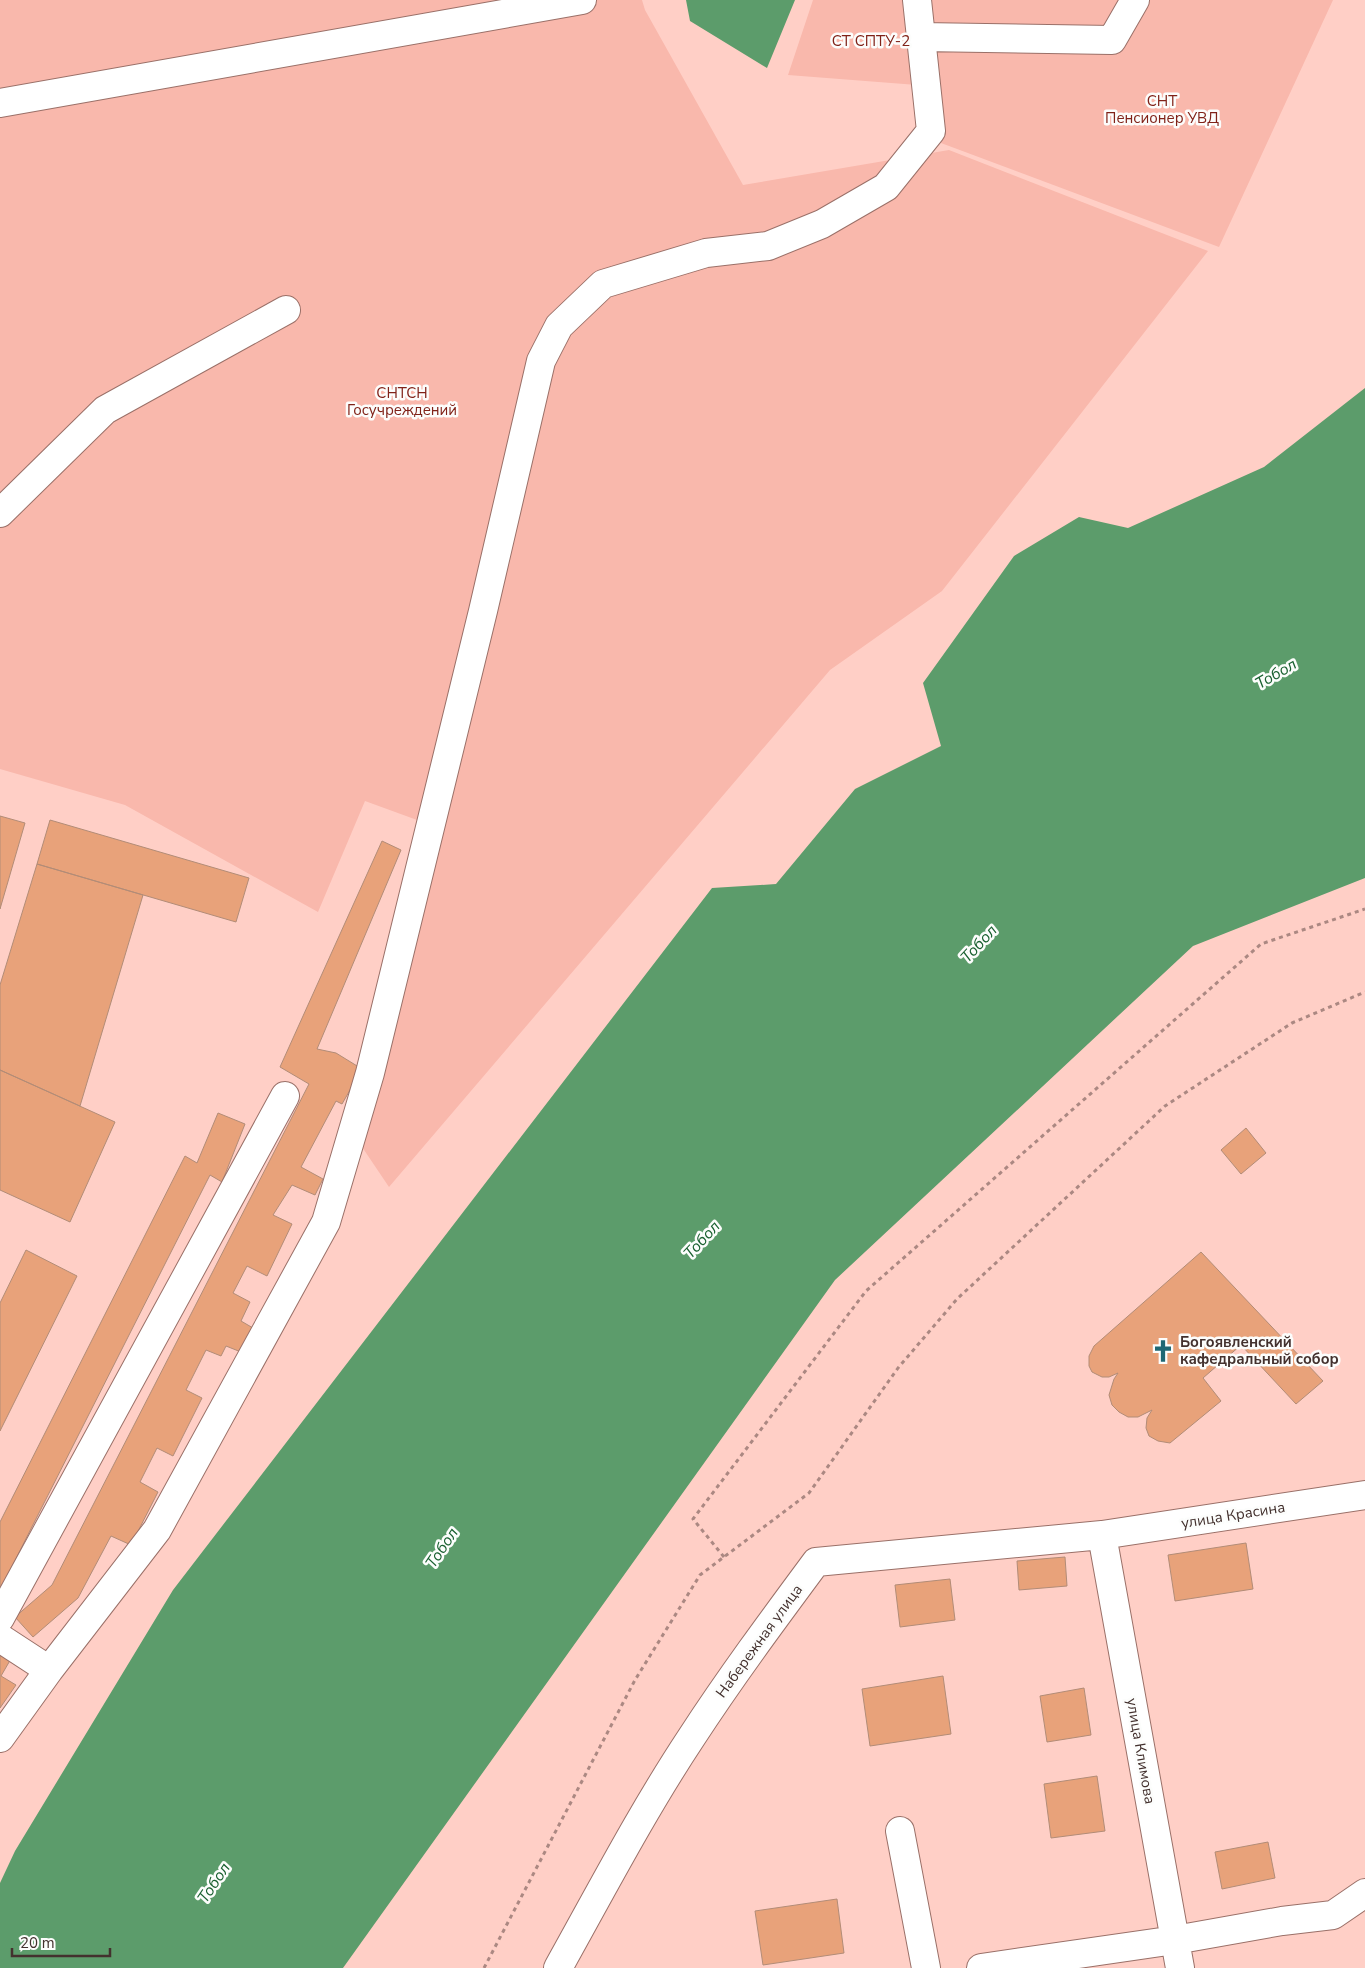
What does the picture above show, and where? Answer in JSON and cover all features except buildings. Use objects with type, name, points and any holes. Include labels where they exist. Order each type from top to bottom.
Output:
[{"type":"street","points":[[0,103],[582,0]]},
{"type":"street","points":[[0,1738],[49,1670],[157,1530],[326,1222],[370,1073],[483,611],[541,361],[559,326],[603,284],[706,252],[768,246],[822,224],[886,187],[931,131],[917,0]]},
{"type":"street","points":[[921,37],[1112,40],[1134,0]]},
{"type":"street","points":[[0,513],[105,410],[286,310]]},
{"type":"street","points":[[0,1618],[285,1096]]},
{"type":"street","name":"улица Красина","points":[[1102,1535],[1365,1495]]},
{"type":"street","name":"улица Климова","points":[[1102,1535],[1180,1968]]},
{"type":"street","name":"Набережная улица","points":[[558,1968],[638,1824],[690,1739],[750,1650],[816,1562],[1102,1535]]},
{"type":"street","points":[[0,1638],[49,1670]]},
{"type":"street","points":[[900,1831],[926,1968]]},
{"type":"street","points":[[981,1968],[1175,1940],[1282,1921],[1333,1915],[1365,1893]]},
{"type":"path","points":[[724,1556],[692,1519],[866,1291],[1261,944],[1365,909]]},
{"type":"path","points":[[484,1968],[635,1680],[700,1574],[809,1493],[898,1368],[957,1300],[1165,1106],[1292,1023],[1365,992]]},
{"type":"green space","name":"СНТСН Госучреждений","points":[[0,0],[642,0],[645,10],[743,185],[949,150],[1208,251],[942,591],[830,670],[389,1187],[358,1141],[439,828],[365,801],[318,912],[125,805],[0,769]]},
{"type":"green space","name":"СТ СПТУ-2","points":[[813,0],[914,0],[917,85],[788,75]]},
{"type":"green space","name":"СНТ Пенсионер УВД","points":[[931,0],[1333,0],[1219,247],[941,143]]},
{"type":"water","points":[[686,0],[795,0],[767,68],[690,21]]},
{"type":"water","name":"Тобол","points":[[1365,388],[1365,878],[1193,946],[835,1280],[343,1968],[0,1968],[0,1883],[15,1851],[173,1590],[712,888],[776,884],[855,789],[941,746],[923,683],[1014,556],[1079,517],[1128,528],[1264,467]]},
{"type":"place","name":"Богоявленский кафедральный собор","points":[[1163,1351]]}]
